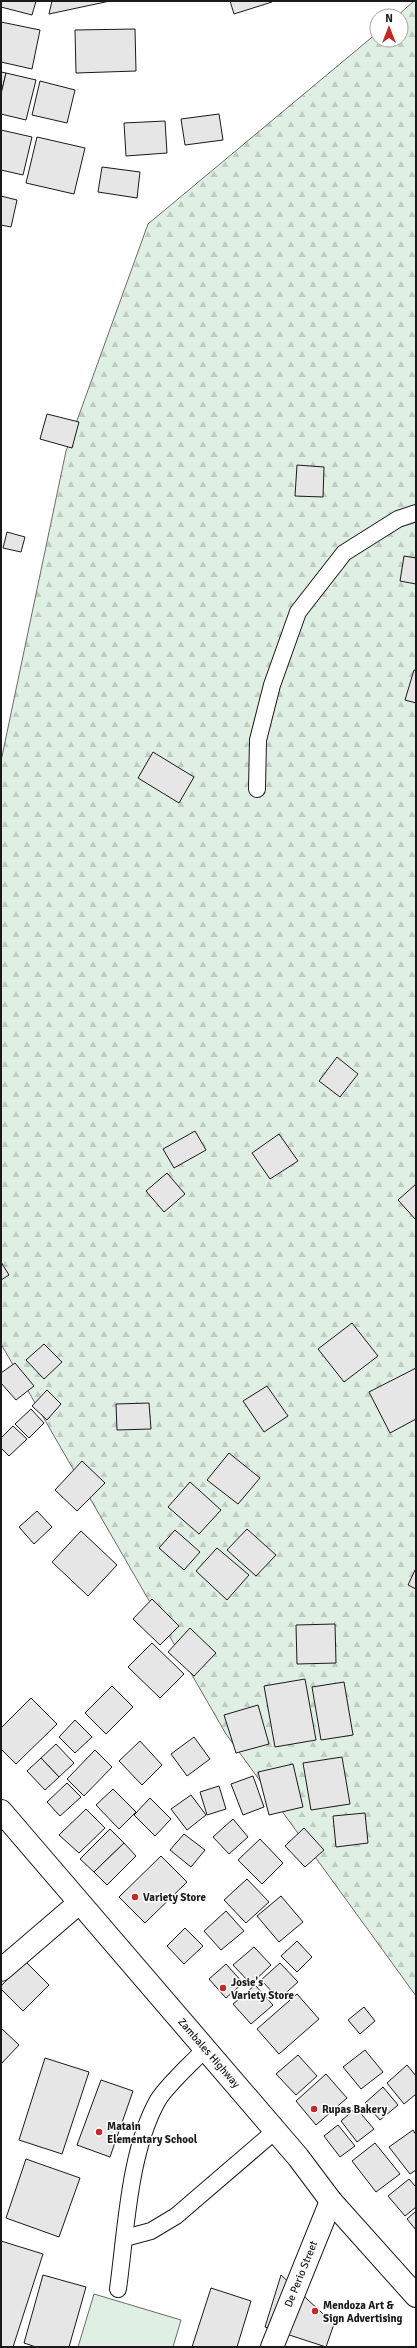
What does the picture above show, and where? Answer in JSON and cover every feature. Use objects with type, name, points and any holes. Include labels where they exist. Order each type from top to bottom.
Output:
[{"type":"main road","name":"Zambales Highway","points":[[1,1811],[275,2131],[331,2201],[416,2296]]},
{"type":"main road","points":[[1,1970],[79,1903]]},
{"type":"main road","name":"De Perio Street","points":[[272,2347],[331,2201]]},
{"type":"lane","points":[[257,789],[258,740],[272,685],[298,612],[344,553],[398,519],[416,513]]},
{"type":"lane","points":[[118,2289],[136,2157],[143,2131],[159,2099],[205,2049]]},
{"type":"lane","points":[[125,2238],[150,2231],[176,2216],[275,2131]]},
{"type":"green space","points":[[416,1],[416,1996],[226,1734],[1,1344],[1,761],[66,451],[148,224],[369,40],[369,48],[409,48],[409,8],[406,8]]},
{"type":"green space","points":[[94,2294],[181,2320],[173,2347],[78,2347]]},
{"type":"building","points":[[1,1],[36,1],[32,15],[1,7]]},
{"type":"building","points":[[52,1],[110,1],[49,14]]},
{"type":"building","points":[[230,1],[272,1],[272,2],[234,14]]},
{"type":"building","points":[[1,22],[40,30],[32,69],[1,62]]},
{"type":"building","points":[[135,29],[136,71],[76,73],[75,30]]},
{"type":"building","points":[[1,72],[6,73],[1,94]]},
{"type":"building","points":[[6,73],[36,80],[26,120],[1,114],[1,94]]},
{"type":"building","points":[[40,81],[75,90],[67,123],[32,115]]},
{"type":"building","points":[[219,114],[223,140],[185,145],[181,119]]},
{"type":"building","points":[[165,121],[167,153],[126,156],[124,123]]},
{"type":"building","points":[[1,130],[32,137],[23,175],[1,170]]},
{"type":"building","points":[[37,137],[85,148],[74,194],[26,183]]},
{"type":"building","points":[[102,167],[140,172],[137,198],[98,192]]},
{"type":"building","points":[[1,196],[17,200],[11,227],[1,225]]},
{"type":"building","points":[[47,414],[79,422],[72,448],[40,439]]},
{"type":"building","points":[[297,465],[324,467],[323,497],[295,496]]},
{"type":"building","points":[[7,532],[25,537],[21,552],[3,548]]},
{"type":"building","points":[[404,556],[416,558],[416,584],[400,581]]},
{"type":"building","points":[[414,670],[416,670],[416,703],[405,700]]},
{"type":"building","points":[[153,752],[194,777],[179,803],[138,778]]},
{"type":"building","points":[[337,1057],[358,1074],[340,1097],[319,1081]]},
{"type":"building","points":[[195,1131],[206,1150],[174,1168],[163,1149]]},
{"type":"building","points":[[279,1134],[298,1161],[270,1179],[252,1153]]},
{"type":"building","points":[[167,1173],[185,1194],[164,1212],[146,1191]]},
{"type":"building","points":[[416,1184],[416,1220],[398,1200]]},
{"type":"building","points":[[1,1262],[9,1275],[1,1280]]},
{"type":"building","points":[[352,1323],[378,1356],[344,1382],[318,1349]]},
{"type":"building","points":[[44,1344],[62,1362],[44,1379],[26,1360]]},
{"type":"building","points":[[15,1363],[34,1386],[16,1400],[1,1383],[1,1373]]},
{"type":"building","points":[[416,1368],[416,1419],[390,1433],[369,1392]]},
{"type":"building","points":[[267,1386],[288,1416],[264,1432],[243,1401]]},
{"type":"building","points":[[47,1390],[61,1404],[47,1420],[32,1406]]},
{"type":"building","points":[[149,1403],[151,1429],[117,1430],[116,1404]]},
{"type":"building","points":[[31,1409],[44,1423],[29,1438],[15,1424]]},
{"type":"building","points":[[13,1426],[27,1439],[9,1456],[1,1448],[1,1438]]},
{"type":"building","points":[[229,1453],[260,1478],[238,1504],[207,1480]]},
{"type":"building","points":[[82,1461],[105,1483],[77,1511],[55,1490]]},
{"type":"building","points":[[190,1482],[221,1510],[199,1534],[168,1507]]},
{"type":"building","points":[[37,1511],[52,1527],[34,1544],[19,1527]]},
{"type":"building","points":[[247,1529],[276,1555],[256,1576],[227,1550]]},
{"type":"building","points":[[175,1530],[200,1552],[184,1570],[159,1548]]},
{"type":"building","points":[[81,1531],[117,1565],[88,1596],[52,1562]]},
{"type":"building","points":[[217,1548],[249,1575],[227,1600],[196,1571]]},
{"type":"building","points":[[416,1568],[416,1589],[408,1585]]},
{"type":"building","points":[[152,1599],[179,1626],[160,1645],[133,1619]]},
{"type":"building","points":[[335,1624],[336,1663],[297,1664],[296,1625]]},
{"type":"building","points":[[190,1628],[216,1653],[194,1676],[168,1652]]},
{"type":"building","points":[[152,1643],[184,1674],[160,1698],[128,1667]]},
{"type":"building","points":[[305,1679],[316,1740],[275,1747],[264,1686]]},
{"type":"building","points":[[344,1682],[353,1735],[321,1740],[312,1687]]},
{"type":"building","points":[[112,1686],[133,1707],[106,1734],[85,1713]]},
{"type":"building","points":[[31,1698],[57,1724],[16,1764],[1,1749],[1,1728]]},
{"type":"building","points":[[258,1705],[269,1744],[236,1753],[224,1715]]},
{"type":"building","points":[[75,1720],[92,1737],[75,1753],[59,1737]]},
{"type":"building","points":[[194,1737],[210,1759],[187,1776],[171,1754]]},
{"type":"building","points":[[140,1741],[162,1765],[142,1785],[119,1761]]},
{"type":"building","points":[[56,1744],[74,1763],[59,1777],[41,1758]]},
{"type":"building","points":[[95,1750],[112,1767],[84,1796],[67,1779]]},
{"type":"building","points":[[342,1757],[350,1804],[311,1810],[303,1763]]},
{"type":"building","points":[[41,1758],[59,1777],[45,1790],[27,1771]]},
{"type":"building","points":[[293,1764],[303,1807],[269,1815],[258,1772]]},
{"type":"building","points":[[253,1776],[264,1807],[243,1815],[231,1784]]},
{"type":"building","points":[[67,1783],[81,1797],[60,1816],[47,1802]]},
{"type":"building","points":[[219,1786],[226,1809],[207,1815],[200,1792]]},
{"type":"building","points":[[113,1789],[136,1812],[119,1829],[96,1805]]},
{"type":"building","points":[[191,1795],[206,1815],[187,1830],[171,1809]]},
{"type":"building","points":[[150,1798],[171,1819],[155,1836],[134,1815]]},
{"type":"building","points":[[86,1809],[105,1828],[79,1853],[59,1835]]},
{"type":"building","points":[[365,1813],[368,1843],[336,1847],[333,1816]]},
{"type":"building","points":[[233,1819],[248,1837],[229,1854],[213,1837]]},
{"type":"building","points":[[304,1828],[324,1850],[305,1867],[285,1846]]},
{"type":"building","points":[[110,1829],[124,1843],[94,1872],[80,1859]]},
{"type":"building","points":[[184,1834],[205,1850],[191,1867],[170,1850]]},
{"type":"building","points":[[260,1839],[283,1863],[262,1884],[238,1860]]},
{"type":"building","points":[[124,1843],[136,1856],[107,1885],[94,1872]]},
{"type":"building","points":[[161,1856],[187,1882],[145,1923],[119,1897]]},
{"type":"building","points":[[247,1879],[269,1902],[246,1923],[224,1900]]},
{"type":"building","points":[[281,1896],[303,1922],[279,1942],[257,1916]]},
{"type":"building","points":[[226,1911],[244,1931],[221,1950],[204,1931]]},
{"type":"building","points":[[185,1928],[203,1946],[184,1964],[167,1946]]},
{"type":"building","points":[[297,1941],[312,1957],[297,1972],[281,1956]]},
{"type":"building","points":[[254,1947],[271,1965],[251,1984],[233,1965]]},
{"type":"building","points":[[25,1961],[49,1985],[23,2011],[1,1989],[1,1986]]},
{"type":"building","points":[[280,1963],[298,1982],[279,1999],[261,1980]]},
{"type":"building","points":[[226,1964],[243,1983],[226,1998],[209,1979]]},
{"type":"building","points":[[255,1985],[273,2005],[251,2024],[233,2004]]},
{"type":"building","points":[[297,1994],[319,2019],[279,2054],[257,2029]]},
{"type":"building","points":[[364,2007],[375,2021],[360,2034],[348,2020]]},
{"type":"building","points":[[1,2028],[19,2045],[1,2064]]},
{"type":"building","points":[[365,2050],[383,2072],[361,2089],[343,2067]]},
{"type":"building","points":[[298,2055],[317,2076],[296,2095],[276,2074]]},
{"type":"building","points":[[45,2058],[89,2072],[62,2154],[19,2140]]},
{"type":"building","points":[[407,2065],[416,2076],[416,2094],[404,2104],[387,2083]]},
{"type":"building","points":[[326,2074],[347,2098],[316,2125],[296,2101]]},
{"type":"building","points":[[101,2080],[133,2091],[110,2157],[77,2145]]},
{"type":"building","points":[[383,2087],[398,2105],[380,2120],[365,2103]]},
{"type":"building","points":[[356,2108],[374,2129],[357,2142],[341,2121]]},
{"type":"building","points":[[338,2125],[355,2146],[340,2157],[324,2136]]},
{"type":"building","points":[[413,2130],[416,2135],[416,2170],[410,2174],[389,2147]]},
{"type":"building","points":[[375,2143],[400,2174],[376,2192],[352,2161]]},
{"type":"building","points":[[26,2159],[80,2178],[59,2237],[6,2218]]},
{"type":"building","points":[[409,2179],[416,2187],[416,2207],[405,2216],[388,2196]]},
{"type":"building","points":[[416,2211],[416,2230],[407,2219]]},
{"type":"building","points":[[1,2241],[43,2254],[13,2347],[1,2347]]},
{"type":"building","points":[[43,2275],[86,2287],[69,2347],[36,2347],[24,2343]]},
{"type":"building","points":[[281,2275],[334,2324],[326,2347],[265,2327]]},
{"type":"building","points":[[211,2288],[251,2301],[237,2347],[192,2347]]},
{"type":"place","name":"Variety Store","points":[[135,1897]]},
{"type":"place","name":"Josie's Variety Store","points":[[223,1988]]},
{"type":"place","name":"Rupas Bakery","points":[[314,2109]]},
{"type":"place","name":"Matain Elementary School","points":[[99,2132]]},
{"type":"place","name":"Mendoza Art & Sign Advertising","points":[[315,2311]]}]
